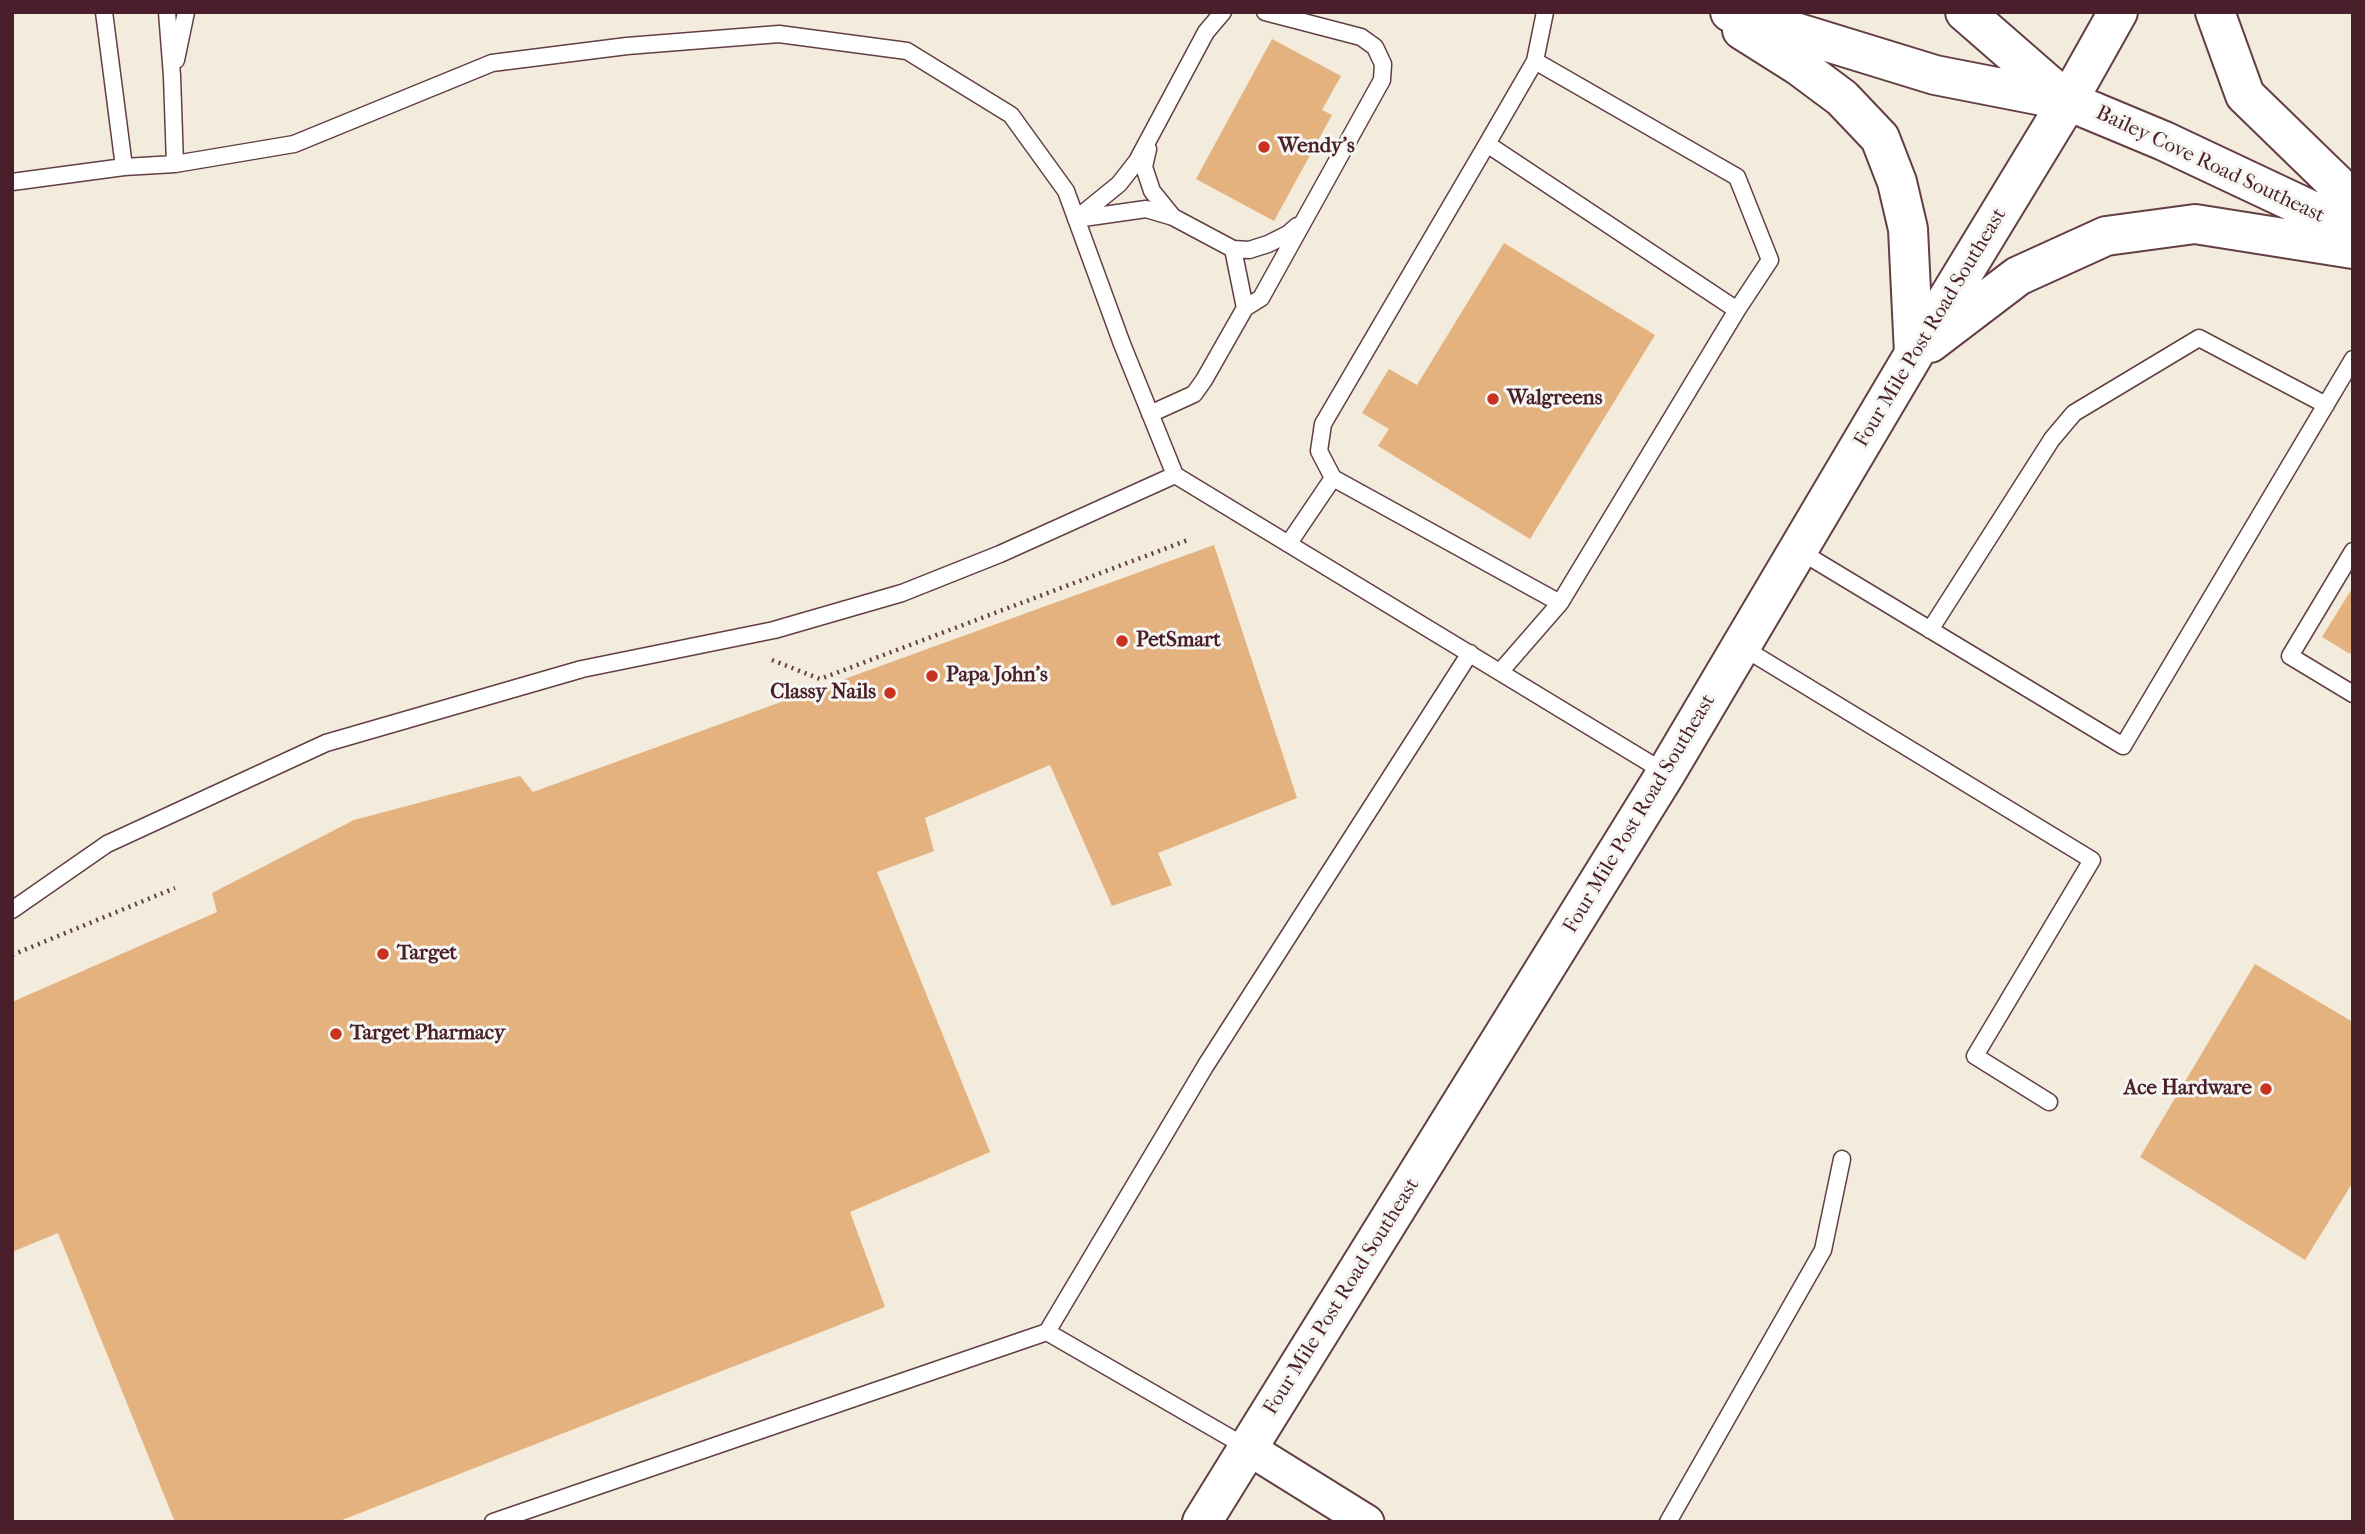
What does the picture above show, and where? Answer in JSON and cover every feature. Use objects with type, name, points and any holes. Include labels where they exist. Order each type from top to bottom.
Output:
[{"type":"main road","points":[[1713,12],[1799,66],[1842,98],[1880,138],[1897,182],[1908,229],[1914,354]]},
{"type":"main road","points":[[1730,12],[1935,75],[2068,101]]},
{"type":"main road","points":[[1965,12],[2068,101]]},
{"type":"main road","name":"Four Mile Post Road Southeast","points":[[1202,1522],[1666,773],[1914,354],[2068,101],[2118,12]]},
{"type":"main road","points":[[2215,12],[2245,95],[2353,200]]},
{"type":"main road","name":"Bailey Cove Road Southeast","points":[[2068,101],[2164,141],[2353,230]]},
{"type":"main road","points":[[1914,354],[2018,276],[2106,236],[2194,223],[2353,249]]},
{"type":"street","points":[[1248,1448],[1367,1522]]},
{"type":"lane","points":[[104,12],[124,167]]},
{"type":"lane","points":[[167,12],[175,164]]},
{"type":"lane","points":[[172,76],[186,12]]},
{"type":"lane","points":[[1076,219],[1119,184],[1137,161],[1206,32],[1223,12]]},
{"type":"lane","points":[[1150,414],[1194,394],[1245,309],[1261,298],[1382,80],[1383,64],[1375,47],[1361,37],[1265,12]]},
{"type":"lane","points":[[1545,12],[1535,61],[1323,424],[1319,450],[1333,478],[1560,603]]},
{"type":"lane","points":[[12,182],[124,167],[175,164],[294,144],[492,63],[627,46],[779,34],[907,51],[1011,114],[1066,191],[1122,344],[1175,475],[1666,773]]},
{"type":"lane","points":[[1500,672],[1560,603],[1770,260],[1737,177],[1535,61]]},
{"type":"lane","points":[[1150,136],[1144,167],[1152,191],[1174,217]]},
{"type":"lane","points":[[1487,144],[1737,310]]},
{"type":"lane","points":[[1076,219],[1146,209],[1174,217],[1233,249],[1249,250],[1288,234],[1305,218]]},
{"type":"lane","points":[[1233,249],[1245,309]]},
{"type":"lane","points":[[1930,630],[2052,439],[2074,413],[2199,338],[2326,405]]},
{"type":"lane","points":[[1798,550],[2123,746],[2353,359]]},
{"type":"lane","points":[[12,911],[107,844],[326,743],[582,669],[774,630],[902,593],[1000,554],[1175,475]]},
{"type":"lane","points":[[1289,543],[1333,478]]},
{"type":"lane","points":[[2353,551],[2290,656],[2353,694]]},
{"type":"lane","points":[[1742,647],[2092,860],[1975,1056],[2049,1102]]},
{"type":"lane","points":[[493,1522],[1047,1332],[1206,1065],[1470,653]]},
{"type":"lane","points":[[1668,1522],[1823,1250],[1842,1159]]},
{"type":"lane","points":[[1047,1332],[1248,1448]]},
{"type":"path","points":[[765,657],[820,679],[1188,540]]},
{"type":"path","points":[[12,955],[175,888]]},
{"type":"building","name":"Wendy's","points":[[1272,39],[1341,76],[1322,110],[1332,115],[1274,221],[1196,179]]},
{"type":"building","name":"Walgreens","points":[[1504,243],[1655,335],[1530,539],[1378,446],[1389,429],[1362,413],[1389,369],[1417,385]]},
{"type":"building","points":[[1214,545],[1297,798],[1158,853],[1172,885],[1112,906],[1050,765],[925,818],[934,851],[877,872],[990,1152],[850,1212],[885,1307],[337,1522],[175,1522],[58,1233],[12,1252],[12,1002],[217,912],[212,893],[354,820],[520,776],[533,792]]},
{"type":"building","points":[[2353,587],[2353,649],[2350,654],[2322,637]]},
{"type":"building","name":"Ace Hardware","points":[[2255,964],[2353,1022],[2353,1182],[2305,1260],[2140,1157]]},
{"type":"place","name":"Wendy's","points":[[1264,147]]},
{"type":"place","name":"Walgreens","points":[[1493,399]]},
{"type":"place","name":"PetSmart","points":[[1122,641]]},
{"type":"place","name":"Papa John's","points":[[932,676]]},
{"type":"place","name":"Classy Nails","points":[[890,693]]},
{"type":"place","name":"Target","points":[[383,954]]},
{"type":"place","name":"Target Pharmacy","points":[[336,1034]]},
{"type":"place","name":"Ace Hardware","points":[[2266,1089]]}]
